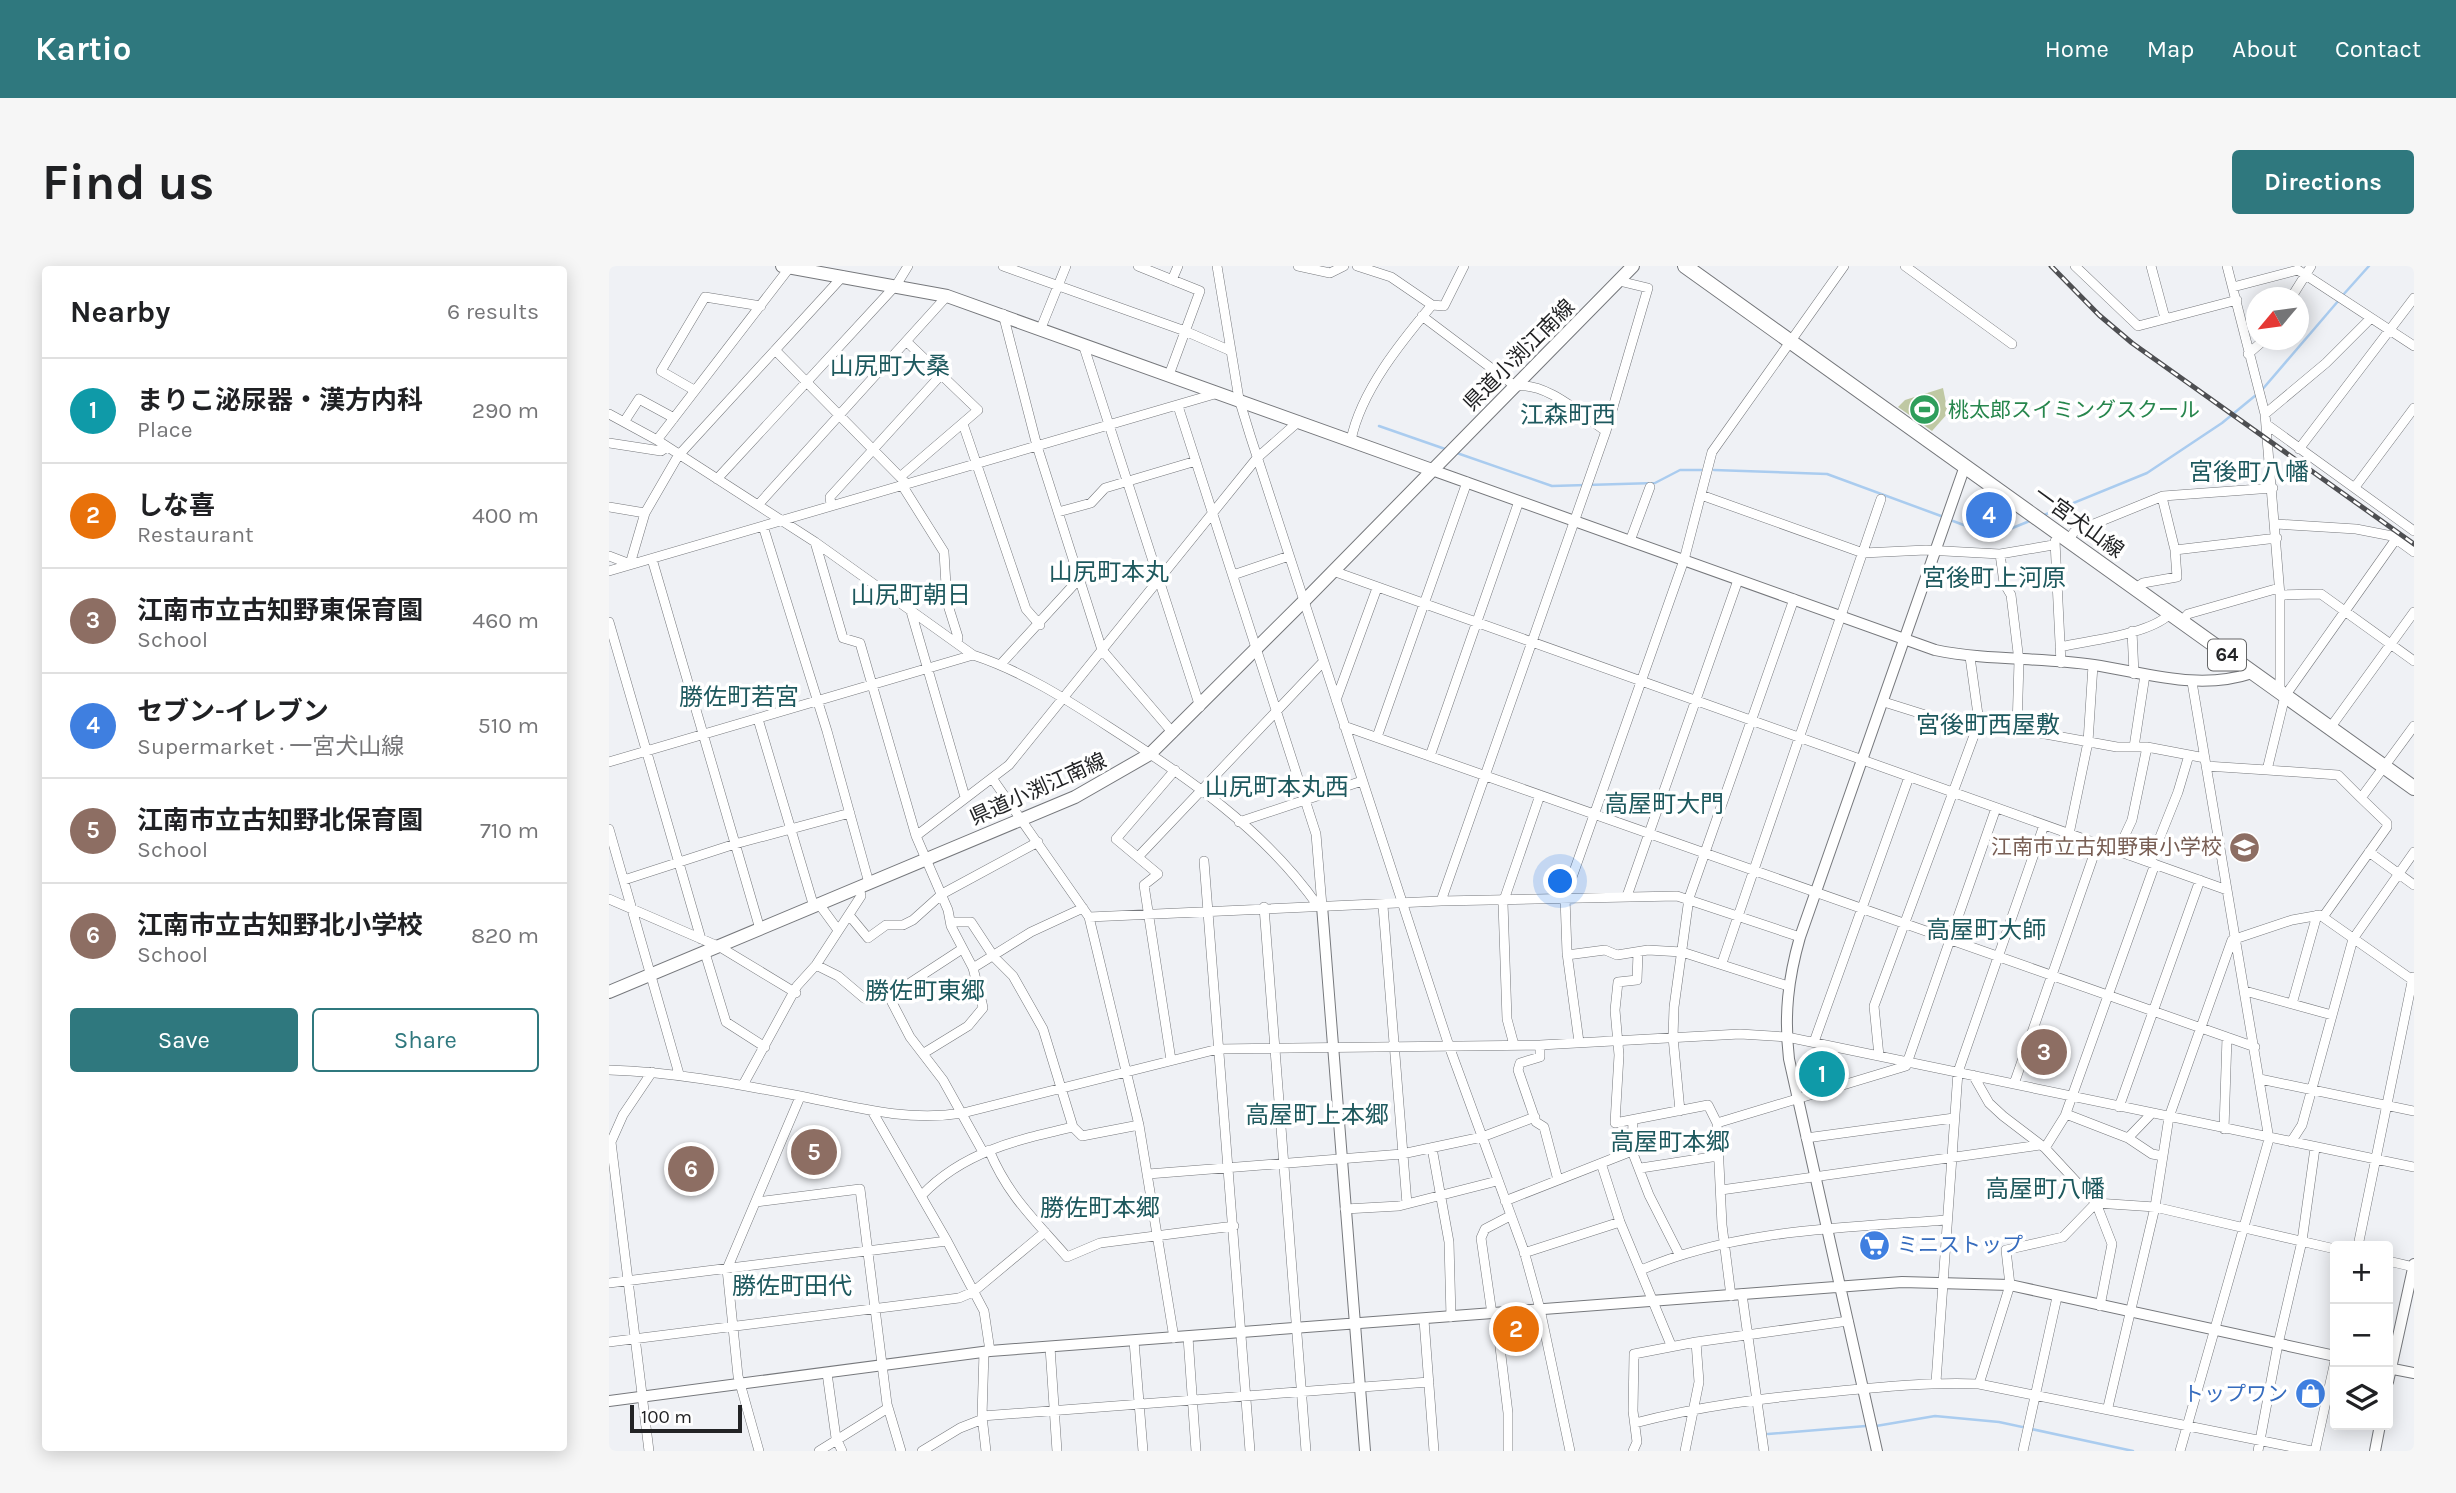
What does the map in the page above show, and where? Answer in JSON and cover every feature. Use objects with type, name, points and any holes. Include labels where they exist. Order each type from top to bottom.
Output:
[{"type":"main road","name":"県道小渕江南線","points":[[609,992],[1022,819],[1111,779],[1150,754],[1200,707],[1633,266]]},
{"type":"main road","name":"一宮犬山線","points":[[1685,266],[2037,518],[2060,540],[2134,589],[2414,788]]},
{"type":"main road","points":[[786,267],[848,273],[947,296],[1432,470]]},
{"type":"street","points":[[717,479],[897,284],[908,266]]},
{"type":"street","points":[[1003,266],[1185,331],[1231,351]]},
{"type":"street","points":[[1041,328],[1066,266]]},
{"type":"street","points":[[1138,266],[1200,291],[1169,375]]},
{"type":"street","points":[[1172,280],[1178,266]]},
{"type":"street","points":[[1217,266],[1240,399],[1257,458],[1448,1046],[1524,1253],[1540,1309],[1570,1451]]},
{"type":"street","points":[[1298,266],[1330,273],[1345,266]]},
{"type":"street","points":[[1357,266],[1391,277],[1432,305],[1444,306],[1464,266]]},
{"type":"street","points":[[1579,1042],[1567,955],[1565,897],[1684,560],[1712,452],[1844,266]]},
{"type":"street","points":[[1905,266],[2012,344]]},
{"type":"street","points":[[2075,266],[2138,326],[2237,300]]},
{"type":"street","points":[[2151,266],[2165,318]]},
{"type":"street","points":[[2227,266],[2265,414],[2276,524],[2282,695],[2267,770]]},
{"type":"street","points":[[657,440],[761,306],[786,267]]},
{"type":"street","points":[[2234,287],[2298,270],[2309,270],[2340,298],[2414,346]]},
{"type":"street","points":[[2298,287],[2309,270]]},
{"type":"street","points":[[630,564],[645,513],[678,456],[848,273]]},
{"type":"street","points":[[1441,901],[1606,431],[1648,288],[1619,281]]},
{"type":"street","points":[[758,505],[947,296]]},
{"type":"street","points":[[694,390],[661,371],[705,297],[761,306]]},
{"type":"street","points":[[2299,449],[2414,298]]},
{"type":"street","points":[[1351,440],[1354,425],[1384,371],[1432,305]]},
{"type":"street","points":[[1003,314],[1037,446],[1102,650],[1173,733]]},
{"type":"street","points":[[1422,316],[1515,386],[1528,384],[1557,398],[1606,431]]},
{"type":"street","points":[[2265,414],[2326,363],[2371,317]]},
{"type":"street","points":[[903,482],[978,410],[907,342]]},
{"type":"street","points":[[1083,344],[1200,707]]},
{"type":"street","points":[[775,350],[874,449],[903,482],[944,552],[947,602],[958,637],[957,643]]},
{"type":"street","points":[[2248,354],[2253,350]]},
{"type":"street","points":[[831,505],[830,497],[940,376]]},
{"type":"street","points":[[609,571],[903,482],[1217,393]]},
{"type":"street","points":[[624,422],[639,399],[674,418]]},
{"type":"street","points":[[1178,406],[1316,834],[1365,1451]]},
{"type":"street","points":[[2355,487],[2414,408]]},
{"type":"street","points":[[609,414],[657,440],[815,542],[973,655],[1001,664],[1063,697],[1175,770],[1201,789],[1294,871],[1320,906]]},
{"type":"street","points":[[916,836],[1009,765],[1257,458],[1299,421]]},
{"type":"street","points":[[963,424],[1026,609],[1040,625]]},
{"type":"street","points":[[2266,424],[2414,531]]},
{"type":"street","points":[[609,443],[661,452],[667,447]]},
{"type":"street","points":[[1058,512],[1091,503],[1105,488],[1196,461]]},
{"type":"street","points":[[1877,1451],[1798,1100],[1787,1037],[1788,985],[1800,937],[1965,466]]},
{"type":"street","points":[[1432,470],[1905,639],[1970,657],[2093,665],[2192,682],[2235,679],[2252,673]]},
{"type":"street","points":[[1377,737],[1467,482]]},
{"type":"street","points":[[1630,541],[1650,487]]},
{"type":"street","points":[[1701,495],[1863,553],[2000,554],[2060,540],[2162,497],[2273,488]]},
{"type":"street","points":[[2134,589],[2143,583],[2177,577],[2175,550],[2162,497]]},
{"type":"street","points":[[1722,963],[1881,499]]},
{"type":"street","points":[[1430,756],[1519,501]]},
{"type":"street","points":[[609,507],[645,513]]},
{"type":"street","points":[[2276,524],[2356,529],[2396,539],[2414,552]]},
{"type":"street","points":[[743,1085],[796,993],[797,986],[816,965],[861,896],[864,885],[850,813],[763,526]]},
{"type":"street","points":[[2175,550],[2277,538]]},
{"type":"street","points":[[2282,695],[2396,539]]},
{"type":"street","points":[[2060,540],[2061,663]]},
{"type":"street","points":[[815,542],[843,638],[860,643],[916,836],[942,894],[962,949],[973,968],[983,1008],[968,1026],[924,1053]]},
{"type":"street","points":[[2000,554],[2004,583],[2011,594],[2019,661],[2017,729]]},
{"type":"street","points":[[609,556],[630,564]]},
{"type":"street","points":[[1233,575],[1289,556]]},
{"type":"street","points":[[652,559],[760,929]]},
{"type":"street","points":[[1333,571],[2227,890]]},
{"type":"street","points":[[1001,664],[1040,625],[1079,579]]},
{"type":"street","points":[[1627,895],[1738,580]]},
{"type":"street","points":[[1336,700],[1377,588]]},
{"type":"street","points":[[2060,648],[2280,591],[2321,594],[2414,661]]},
{"type":"street","points":[[1680,1111],[1673,1037],[1689,898],[1794,600]]},
{"type":"street","points":[[910,608],[965,797]]},
{"type":"street","points":[[2330,728],[2414,612]]},
{"type":"street","points":[[609,622],[701,939]]},
{"type":"street","points":[[2132,631],[2139,674],[2134,747]]},
{"type":"street","points":[[609,762],[973,655]]},
{"type":"street","points":[[1879,1056],[1874,1006],[1979,722],[1970,657]]},
{"type":"street","points":[[1138,857],[1323,662]]},
{"type":"street","points":[[2069,834],[2088,742],[2093,665]]},
{"type":"street","points":[[2180,1451],[2269,1139],[2192,682]]},
{"type":"street","points":[[1884,702],[1935,718],[1979,722],[2088,742],[2147,747],[2189,755],[2206,762],[2338,775],[2387,823],[2369,852],[2320,916],[2292,1004]]},
{"type":"street","points":[[758,719],[816,905],[838,930]]},
{"type":"street","points":[[1344,726],[2255,1047]]},
{"type":"street","points":[[2361,798],[2414,726]]},
{"type":"street","points":[[2118,850],[2132,820],[2147,747]]},
{"type":"street","points":[[1721,1190],[2042,1146],[2066,1114],[2189,755]]},
{"type":"street","points":[[1171,1060],[1145,885],[1159,874],[1116,839],[1175,770]]},
{"type":"street","points":[[1814,1042],[1909,777]]},
{"type":"street","points":[[992,778],[1089,917],[1139,1125],[1174,1338]]},
{"type":"street","points":[[1239,822],[1362,781]]},
{"type":"street","points":[[1514,1045],[1507,1019],[1504,899],[1540,794]]},
{"type":"street","points":[[1717,1124],[1902,1069],[1907,1062],[1996,808]]},
{"type":"street","points":[[624,880],[735,844],[850,813]]},
{"type":"street","points":[[1936,1382],[1958,1072],[2044,825]]},
{"type":"street","points":[[609,829],[679,1074]]},
{"type":"street","points":[[849,915],[868,938],[886,925],[903,925],[913,920],[942,894],[1038,842]]},
{"type":"street","points":[[2014,1084],[2098,843]]},
{"type":"street","points":[[2369,852],[2414,885]]},
{"type":"street","points":[[2291,1142],[2302,1125],[2353,939],[2414,852]]},
{"type":"street","points":[[1204,862],[1250,1451]]},
{"type":"street","points":[[2119,1107],[2200,880]]},
{"type":"street","points":[[1089,917],[1264,907],[1383,906],[1441,901],[1627,895],[1689,898],[1800,937]]},
{"type":"street","points":[[609,899],[720,947],[796,993]]},
{"type":"street","points":[[1383,906],[1407,1204]]},
{"type":"street","points":[[1264,907],[1306,1451]]},
{"type":"street","points":[[973,968],[1031,932],[1083,908]]},
{"type":"street","points":[[2235,936],[2320,916],[2413,978],[2359,1241]]},
{"type":"street","points":[[952,922],[971,922],[994,957],[1013,976],[1043,1029],[1073,1127],[1082,1136],[1139,1125]]},
{"type":"street","points":[[2108,1408],[2155,1207],[2169,1117],[2235,936]]},
{"type":"street","points":[[890,996],[962,949]]},
{"type":"street","points":[[1567,955],[1605,950],[1613,955],[1648,950],[1682,952],[1788,985]]},
{"type":"street","points":[[705,953],[726,1022],[765,1047]]},
{"type":"street","points":[[1638,953],[1637,980],[1618,982],[1615,1010],[1619,1040],[1615,1123],[1708,1105],[1717,1124],[1724,1243],[1745,1335],[1764,1451]]},
{"type":"street","points":[[816,965],[838,976],[864,998],[883,985],[898,1017],[963,1113],[1007,1189],[1067,1257],[1100,1243],[1234,1226]]},
{"type":"street","points":[[2245,991],[2332,1014]]},
{"type":"street","points":[[609,1070],[679,1074],[911,1117],[963,1113],[1218,1049],[1274,1046],[1540,1045],[1740,1034],[1814,1042],[2269,1139],[2414,1167]]},
{"type":"street","points":[[2224,1129],[2227,1037]]},
{"type":"street","points":[[1540,1045],[1540,1057],[1520,1063],[1518,1070],[1535,1117],[1544,1127],[1557,1180]]},
{"type":"street","points":[[649,1451],[611,1142],[623,1115],[652,1072]]},
{"type":"street","points":[[1973,1075],[1989,1102],[2042,1146],[2096,1203],[2112,1244],[2100,1306]]},
{"type":"street","points":[[2260,1079],[2414,1111]]},
{"type":"street","points":[[759,1451],[740,1383],[731,1326],[727,1269],[800,1097]]},
{"type":"street","points":[[872,1111],[922,1195],[983,1311],[987,1351],[982,1418],[986,1451]]},
{"type":"street","points":[[2128,1138],[2152,1113]]},
{"type":"street","points":[[2066,1114],[2128,1138],[2152,1154],[2163,1156]]},
{"type":"street","points":[[1148,1174],[1402,1154],[1482,1137],[1535,1117]]},
{"type":"street","points":[[1806,1138],[1954,1118]]},
{"type":"street","points":[[1633,1121],[1632,1151],[1641,1168],[1649,1195],[1679,1254]]},
{"type":"street","points":[[922,1195],[940,1177],[986,1151],[1014,1141],[1073,1127]]},
{"type":"street","points":[[1432,1148],[1450,1254],[1451,1317]]},
{"type":"street","points":[[2259,1447],[2278,1343],[2302,1241],[2315,1148]]},
{"type":"street","points":[[1505,1201],[1632,1151]]},
{"type":"street","points":[[1641,1168],[1718,1156]]},
{"type":"street","points":[[1601,1163],[1620,1222],[1671,1345]]},
{"type":"street","points":[[1345,1209],[1407,1204],[1497,1181]]},
{"type":"street","points":[[756,1202],[860,1189],[888,1408],[901,1451]]},
{"type":"street","points":[[1979,1384],[2010,1285],[2006,1250],[2063,1237],[2096,1203],[2155,1207],[2330,1248]]},
{"type":"street","points":[[1508,1451],[1508,1413],[1481,1238],[1485,1229],[1510,1216]]},
{"type":"street","points":[[1641,1270],[1679,1254],[1724,1243],[1827,1230],[1946,1220]]},
{"type":"street","points":[[1524,1253],[1620,1222]]},
{"type":"street","points":[[609,1342],[959,1298],[973,1292],[1045,1232]]},
{"type":"street","points":[[609,1283],[947,1241]]},
{"type":"street","points":[[2389,1367],[2414,1266],[2393,1262]]},
{"type":"street","points":[[609,1401],[987,1351],[1425,1320],[1840,1285],[1941,1282],[2010,1285],[2330,1357]]},
{"type":"street","points":[[2023,1451],[2057,1297]]},
{"type":"street","points":[[1425,1320],[1434,1451]]},
{"type":"street","points":[[1632,1451],[1637,1442],[1634,1354],[1671,1345],[1848,1321]]},
{"type":"street","points":[[1188,1338],[1196,1451]]},
{"type":"street","points":[[1134,1341],[1143,1451]]},
{"type":"street","points":[[1685,1451],[1699,1382],[1696,1342]]},
{"type":"street","points":[[1050,1347],[1057,1451]]},
{"type":"street","points":[[1635,1423],[1694,1408],[1756,1399],[1936,1382],[1979,1384],[2108,1408],[2259,1447],[2313,1451],[2333,1367]]},
{"type":"street","points":[[2393,1369],[2414,1373]]},
{"type":"street","points":[[827,1373],[837,1441],[842,1451]]},
{"type":"street","points":[[922,1451],[982,1418],[1054,1410],[1429,1382]]},
{"type":"street","points":[[819,1451],[888,1408]]},
{"type":"street","points":[[2375,1451],[2379,1430]]},
{"type":"green space","name":"桃太郎スイミングスクール","points":[[1943,388],[1948,413],[1932,431],[1898,407],[1905,400]]},
{"type":"waterway","points":[[2343,295],[2369,266]]},
{"type":"waterway","points":[[2261,391],[2339,300]]},
{"type":"waterway","points":[[2044,515],[2147,473],[2222,423],[2256,395]]},
{"type":"waterway","points":[[1379,426],[1448,450]]},
{"type":"waterway","points":[[1454,452],[1552,486],[1655,483],[1680,470],[1701,470]]},
{"type":"waterway","points":[[1714,470],[1827,474],[1941,516]]},
{"type":"waterway","points":[[1953,521],[1993,536],[2032,520]]},
{"type":"waterway","points":[[1876,1426],[1935,1416],[1999,1422],[2133,1451]]},
{"type":"waterway","points":[[1768,1434],[1866,1426]]},
{"type":"railway","points":[[2051,266],[2099,315],[2132,343],[2414,544]]},
{"type":"place","name":"桃太郎スイミングスクール","points":[[1925,410]]},
{"type":"place","name":"セブン-イレブン","points":[[1989,515]]},
{"type":"place","name":"江南市立古知野東小学校","points":[[2245,847]]},
{"type":"place","name":"江南市立古知野東保育園","points":[[2044,1052]]},
{"type":"place","name":"まりこ泌尿器・漢方内科","points":[[1822,1074]]},
{"type":"place","name":"江南市立古知野北保育園","points":[[814,1152]]},
{"type":"place","name":"江南市立古知野北小学校","points":[[691,1169]]},
{"type":"place","name":"ミニストップ","points":[[1874,1245]]},
{"type":"place","name":"しな喜","points":[[1516,1329]]},
{"type":"place","name":"トップワン","points":[[2311,1394]]},
{"type":"district","name":"山尻町大桑","points":[[890,366]]},
{"type":"district","name":"江森町西","points":[[1568,415]]},
{"type":"district","name":"宮後町八幡","points":[[2249,472]]},
{"type":"district","name":"山尻町本丸","points":[[1109,572]]},
{"type":"district","name":"宮後町上河原","points":[[1994,578]]},
{"type":"district","name":"山尻町朝日","points":[[911,595]]},
{"type":"district","name":"勝佐町若宮","points":[[739,697]]},
{"type":"district","name":"宮後町西屋敷","points":[[1988,725]]},
{"type":"district","name":"山尻町本丸西","points":[[1277,787]]},
{"type":"district","name":"高屋町大門","points":[[1664,804]]},
{"type":"district","name":"高屋町大師","points":[[1986,930]]},
{"type":"district","name":"勝佐町東郷","points":[[925,991]]},
{"type":"district","name":"高屋町上本郷","points":[[1317,1115]]},
{"type":"district","name":"高屋町本郷","points":[[1670,1142]]},
{"type":"district","name":"高屋町八幡","points":[[2045,1189]]},
{"type":"district","name":"勝佐町本郷","points":[[1100,1208]]},
{"type":"district","name":"勝佐町田代","points":[[792,1286]]}]
